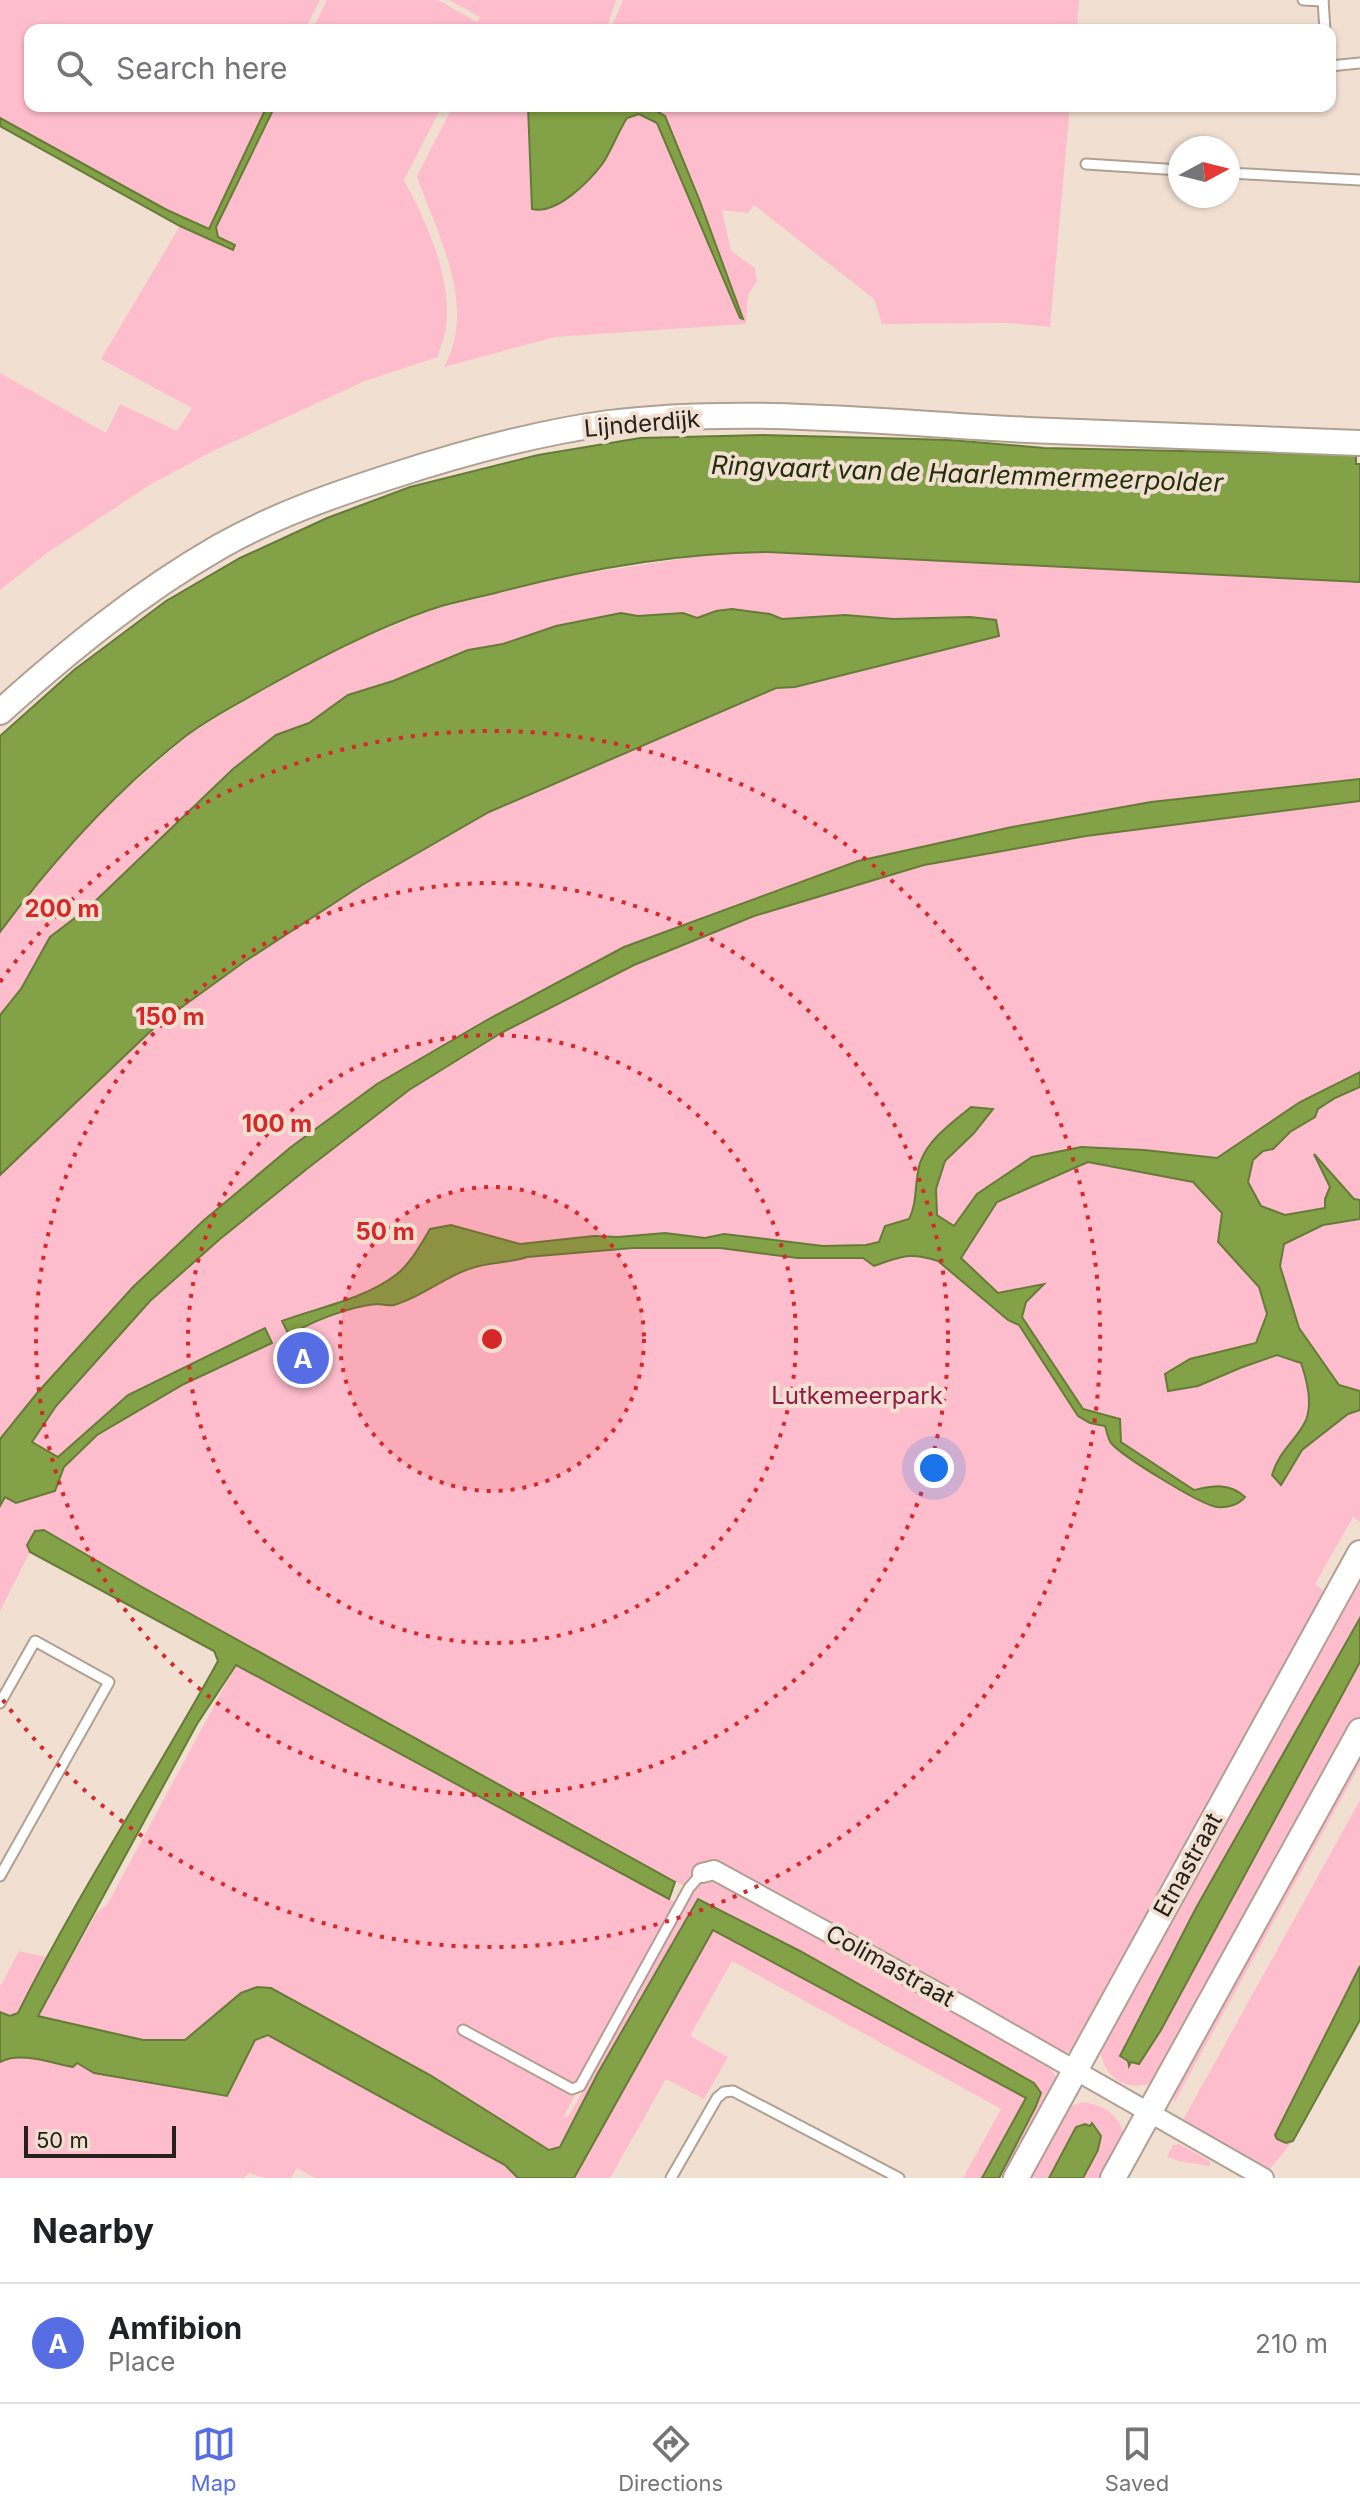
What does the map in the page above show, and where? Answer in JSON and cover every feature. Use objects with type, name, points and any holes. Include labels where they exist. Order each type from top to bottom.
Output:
[{"type":"street","name":"Lijnderdijk","points":[[0,712],[93,632],[144,595],[253,529],[343,491],[440,460],[537,435],[610,423],[670,418],[811,417],[1360,443]]},
{"type":"street","name":"Etnastraat","points":[[1016,2178],[1360,1553]]},
{"type":"street","points":[[1113,2178],[1360,1731]]},
{"type":"street","name":"Colimastraat","points":[[702,1873],[714,1870],[1264,2178]]},
{"type":"lane","points":[[1303,0],[1323,0],[1325,24]]},
{"type":"lane","points":[[1336,65],[1360,63]]},
{"type":"lane","points":[[1086,164],[1168,169]]},
{"type":"lane","points":[[1240,174],[1360,180]]},
{"type":"lane","points":[[0,1703],[35,1641],[109,1682],[0,1876]]},
{"type":"lane","points":[[463,2030],[572,2089],[580,2086],[689,1888],[702,1873]]},
{"type":"lane","points":[[671,2178],[717,2098],[724,2092],[733,2091],[899,2178]]},
{"type":"green space","points":[[0,0],[320,0],[308,24],[24,24],[24,112],[264,112],[210,229],[167,210],[0,118]]},
{"type":"green space","points":[[327,0],[438,0],[477,22],[480,17],[449,0],[616,0],[608,24],[315,24]]},
{"type":"green space","points":[[623,0],[1079,0],[1077,24],[613,24]]},
{"type":"green space","points":[[272,112],[439,112],[404,180],[429,232],[445,289],[446,327],[438,357],[365,381],[213,451],[148,486],[47,553],[0,590],[0,373],[106,433],[120,404],[177,431],[192,408],[101,359],[180,226],[233,250],[218,237],[216,227]]},
{"type":"green space","points":[[450,112],[528,112],[532,209],[618,131],[627,118],[639,114],[657,123],[742,318],[699,199],[665,116],[658,112],[1069,112],[1050,327],[1009,323],[882,324],[874,299],[754,205],[748,213],[722,210],[731,251],[755,268],[757,281],[748,295],[746,324],[555,337],[444,367],[453,344],[457,320],[456,295],[443,246],[417,176]]},
{"type":"green space","points":[[727,552],[1360,582],[1360,779],[1151,802],[922,846],[858,861],[624,947],[487,1020],[377,1084],[291,1147],[203,1221],[133,1287],[0,1439],[0,1175],[157,1025],[244,962],[362,885],[489,812],[776,688],[795,687],[998,636],[996,621],[845,615],[782,619],[770,614],[716,611],[697,618],[683,613],[638,616],[621,613],[556,626],[503,644],[468,650],[393,681],[348,695],[309,723],[276,735],[88,908],[50,937],[21,989],[0,1015],[0,932],[70,845],[108,805],[189,734],[342,647],[431,610],[561,577]]},
{"type":"green space","name":"Lutkemeerpark","points":[[1360,792],[1360,1522],[1353,1517],[1315,1584],[1330,1596],[1076,2050],[1064,2052],[1049,2049],[1044,2058],[1056,2077],[1057,2090],[1011,2178],[999,2178],[1036,2106],[1034,2083],[800,1951],[699,1900],[598,2073],[559,2147],[549,2150],[430,2075],[271,1988],[185,2040],[143,2040],[38,2016],[97,1912],[107,1905],[236,1665],[677,1903],[563,2118],[570,2114],[697,1885],[705,1879],[723,1881],[713,1863],[708,1863],[696,1870],[686,1887],[230,1645],[27,1544],[30,1552],[0,1611],[0,1471],[150,1288],[415,1073],[618,964],[904,862]]},
{"type":"green space","points":[[1360,1566],[1360,1719],[1157,2081],[1135,2086],[1117,2080],[1105,2066],[1100,2044]]},
{"type":"green space","points":[[1360,1743],[1360,1765],[1174,2103],[1173,2083]]},
{"type":"green space","points":[[1360,1800],[1360,1966],[1277,2139],[1286,2143],[1293,2141],[1270,2169],[1200,2133],[1183,2120]]},
{"type":"green space","points":[[713,1930],[1027,2098],[982,2178],[963,2178],[1001,2109],[732,1961],[690,2036],[728,2057],[704,2099],[666,2079],[610,2178],[574,2178]]},
{"type":"green space","points":[[19,1951],[46,1957],[18,2013],[11,2016],[0,2012],[0,1987]]},
{"type":"green space","points":[[268,2035],[505,2165],[518,2178],[315,2178],[297,2168],[291,2178],[265,2178],[250,2173],[243,2178],[0,2178],[0,2062],[27,2058],[73,2067],[77,2063],[94,2073],[223,2096],[255,2040]]},
{"type":"green space","points":[[1083,2102],[1108,2111],[1123,2131],[1122,2149],[1107,2178],[1083,2178],[1098,2150],[1101,2137],[1091,2126],[1076,2128],[1049,2178],[1027,2178],[1066,2107]]},
{"type":"green space","points":[[1179,2144],[1210,2161],[1210,2166],[1167,2157],[1173,2145]]},
{"type":"water","points":[[264,112],[272,112],[216,227],[218,237],[235,245],[233,250],[180,226],[0,126],[0,118],[167,210],[209,229]]},
{"type":"water","points":[[528,112],[658,112],[665,116],[743,319],[657,123],[639,114],[627,118],[603,163],[581,187],[551,207],[532,209]]},
{"type":"water","name":"Ringvaart van de Haarlemmermeerpolder","points":[[763,435],[951,440],[1044,448],[1356,455],[1356,464],[1360,464],[1360,582],[768,552],[700,555],[633,564],[455,602],[408,618],[345,646],[235,705],[187,735],[135,779],[87,827],[0,932],[0,736],[74,670],[166,601],[240,558],[327,518],[410,487],[538,455],[640,438]]},
{"type":"water","points":[[732,609],[770,614],[782,619],[845,615],[893,619],[970,617],[996,620],[999,636],[795,687],[776,688],[489,812],[362,885],[244,962],[157,1025],[0,1175],[0,1015],[21,989],[50,937],[88,908],[233,769],[276,735],[309,723],[348,695],[393,681],[468,650],[503,644],[556,626],[621,613],[638,616],[683,613],[697,618]]},
{"type":"water","points":[[1360,779],[1360,801],[1086,836],[924,865],[754,916],[634,965],[501,1033],[409,1090],[220,1239],[150,1301],[56,1406],[32,1442],[58,1457],[128,1395],[265,1328],[272,1343],[184,1384],[97,1435],[64,1467],[55,1491],[16,1503],[5,1497],[0,1506],[0,1439],[133,1287],[203,1221],[291,1147],[377,1084],[487,1020],[624,947],[858,861],[1012,827],[1151,802]]},
{"type":"water","points":[[1360,1072],[1360,1087],[1318,1109],[1315,1117],[1253,1160],[1248,1182],[1261,1206],[1285,1215],[1325,1208],[1330,1187],[1314,1154],[1354,1199],[1360,1200],[1360,1219],[1323,1225],[1284,1244],[1280,1266],[1299,1328],[1339,1385],[1360,1391],[1360,1410],[1348,1414],[1302,1450],[1281,1485],[1272,1475],[1275,1466],[1303,1427],[1308,1413],[1308,1391],[1301,1363],[1277,1355],[1198,1386],[1168,1391],[1165,1374],[1190,1359],[1256,1343],[1267,1314],[1259,1287],[1218,1242],[1222,1213],[1193,1182],[1088,1162],[997,1202],[961,1258],[998,1293],[1044,1284],[1026,1302],[1022,1317],[1083,1409],[1120,1419],[1121,1442],[1194,1490],[1227,1487],[1245,1497],[1229,1506],[1217,1507],[1195,1498],[1118,1450],[1110,1441],[1105,1426],[1078,1416],[1019,1325],[1008,1320],[938,1261],[920,1257],[899,1258],[874,1266],[863,1258],[798,1258],[720,1248],[633,1248],[527,1257],[472,1268],[405,1301],[342,1311],[289,1335],[282,1321],[357,1296],[384,1283],[407,1264],[430,1229],[451,1225],[520,1244],[665,1233],[705,1238],[724,1234],[823,1246],[879,1242],[885,1226],[909,1219],[914,1206],[920,1163],[935,1139],[971,1107],[993,1109],[945,1161],[936,1189],[937,1215],[954,1226],[977,1194],[1032,1157],[1081,1147],[1217,1158],[1300,1102]]},
{"type":"water","points":[[44,1530],[675,1882],[669,1899],[236,1665],[197,1724],[38,2016],[143,2040],[185,2040],[241,1993],[257,1987],[271,1988],[430,2075],[549,2150],[560,2147],[598,2073],[698,1899],[800,1951],[1034,2083],[1041,2093],[999,2178],[982,2178],[1026,2098],[713,1930],[574,2178],[518,2178],[505,2165],[268,2035],[255,2040],[227,2096],[94,2073],[77,2063],[73,2067],[27,2058],[0,2062],[0,2012],[10,2016],[18,2013],[65,1924],[218,1661],[214,1651],[30,1552],[27,1545],[35,1531]]},
{"type":"water","points":[[1360,1618],[1360,1662],[1161,2030],[1139,2064],[1131,2062],[1129,2066],[1128,2061],[1120,2056],[1196,1908]]},
{"type":"water","points":[[1360,1966],[1360,2020],[1293,2141],[1286,2143],[1277,2139],[1275,2135]]},
{"type":"water","points":[[1092,2123],[1101,2136],[1098,2150],[1083,2178],[1049,2178],[1076,2127],[1090,2126]]},
{"type":"place","name":"Amfibion","points":[[303,1358]]}]
